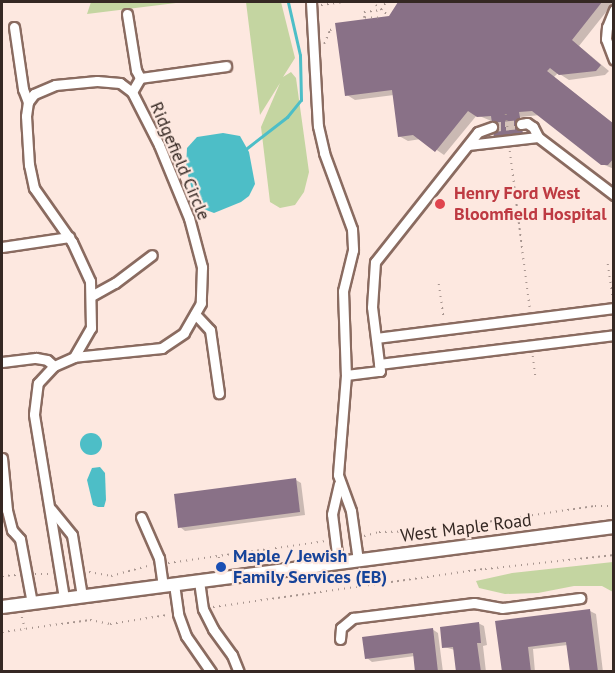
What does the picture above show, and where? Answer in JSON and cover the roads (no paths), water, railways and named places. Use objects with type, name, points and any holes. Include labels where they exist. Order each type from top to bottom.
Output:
[{"type":"main road","name":"West Maple Road","points":[[2,607],[614,527]]},
{"type":"street","points":[[311,4],[318,126],[324,153],[352,229],[353,250],[343,291],[346,375],[338,461],[339,484],[332,514],[338,562]]},
{"type":"street","points":[[614,10],[606,39],[614,60]]},
{"type":"street","points":[[127,14],[136,70],[140,78]]},
{"type":"street","points":[[14,27],[23,89],[28,102],[27,140],[34,188],[45,207],[69,237],[82,260],[93,295],[91,328],[74,357]]},
{"type":"street","points":[[140,78],[226,66]]},
{"type":"street","points":[[132,92],[140,78]]},
{"type":"street","name":"Ridgefield Circle","points":[[28,102],[34,94],[55,85],[97,81],[120,83],[132,92],[159,145],[189,218],[202,267],[201,303],[184,333],[162,348],[74,357],[54,366],[38,382],[34,414],[64,598]]},
{"type":"street","points":[[521,123],[527,123],[533,127],[538,137],[614,195]]},
{"type":"street","points":[[346,375],[380,371],[372,307],[375,262],[478,132],[492,127]]},
{"type":"street","points":[[468,145],[538,137]]},
{"type":"street","points":[[2,247],[69,237]]},
{"type":"street","points":[[93,295],[115,283],[152,255]]},
{"type":"street","points":[[376,338],[613,308]]},
{"type":"street","points":[[195,314],[210,330],[219,393]]},
{"type":"street","points":[[380,364],[614,335]]},
{"type":"street","points":[[2,362],[36,358],[47,360],[54,366]]},
{"type":"street","points":[[2,458],[7,510],[12,530],[20,539],[32,603]]},
{"type":"street","points":[[339,484],[351,510],[358,560]]},
{"type":"street","name":"Ridgefield Circle","points":[[51,509],[72,536],[82,596]]},
{"type":"street","points":[[141,517],[152,536],[186,636],[211,672]]},
{"type":"street","points":[[199,581],[203,609],[213,629],[232,656],[239,672]]},
{"type":"street","points":[[340,639],[341,628],[353,618],[474,603],[502,608],[580,598]]},
{"type":"water","points":[[223,133],[240,136],[249,152],[255,184],[249,196],[241,202],[214,213],[201,208],[193,193],[186,168],[187,148],[197,137]]},
{"type":"water","points":[[91,433],[99,436],[102,444],[99,452],[91,455],[83,452],[80,444],[83,436]]},
{"type":"water","points":[[100,467],[105,473],[104,507],[93,505],[87,480],[92,468]]},
{"type":"waterway","points":[[247,148],[287,117],[301,100],[300,55],[288,2]]},
{"type":"tunnel","points":[[492,127],[521,124]]},
{"type":"place","name":"Henry Ford West Bloomfield Hospital","points":[[440,204]]},
{"type":"place","name":"Maple / Jewish Family Services (EB)","points":[[221,567]]}]
